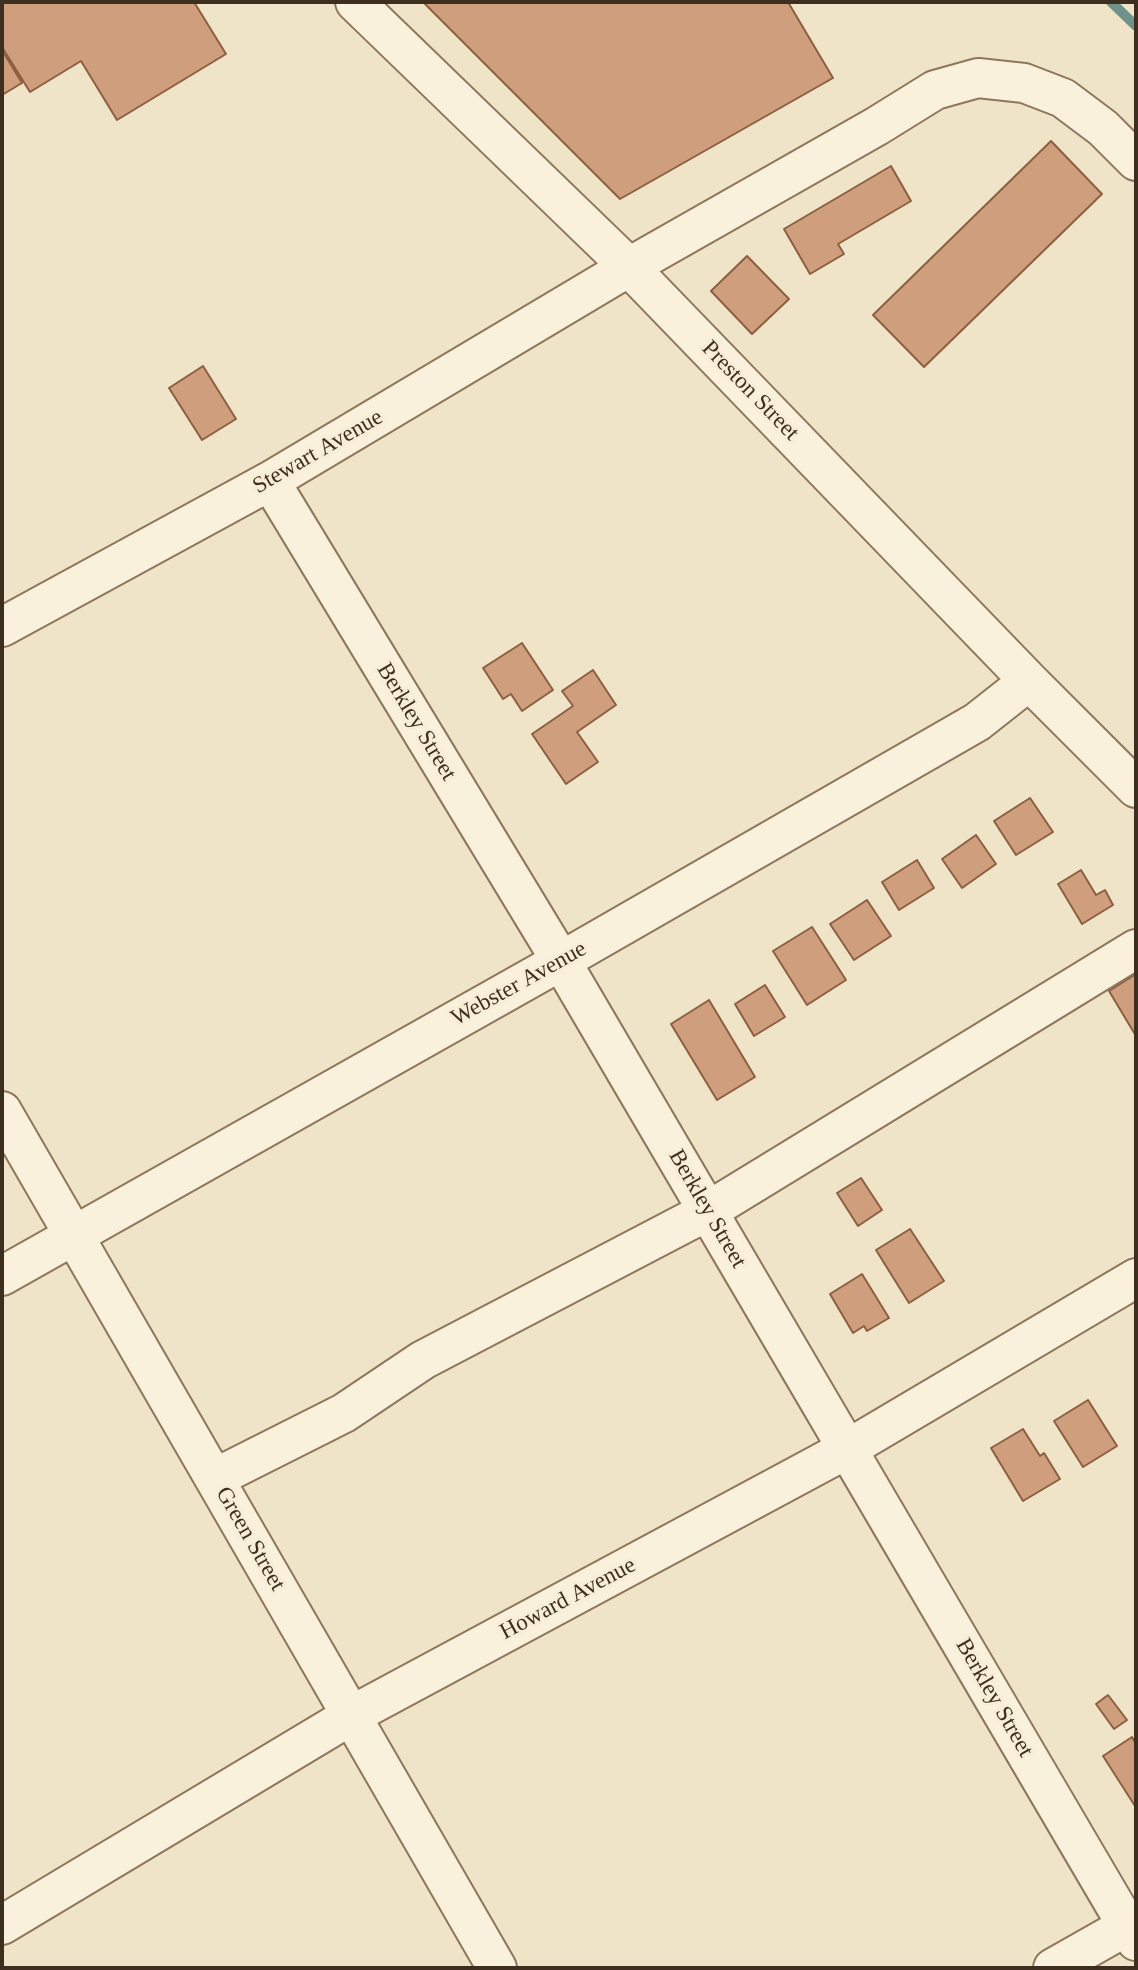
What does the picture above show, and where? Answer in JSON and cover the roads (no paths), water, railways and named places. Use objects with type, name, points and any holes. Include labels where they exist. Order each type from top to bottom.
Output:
[{"type":"street","name":"Preston Street","points":[[355,2],[629,267],[1136,788]]},
{"type":"street","name":"Stewart Avenue","points":[[2,627],[270,481],[629,267],[877,126],[934,90],[978,78],[1024,83],[1063,98],[1102,128],[1136,161]]},
{"type":"street","name":"Berkley Street","points":[[270,481],[561,961],[1133,1929]]},
{"type":"street","name":"Webster Avenue","points":[[2,1276],[561,961],[977,722],[1029,681]]},
{"type":"street","points":[[215,1478],[344,1413],[423,1360],[708,1211],[1136,949]]},
{"type":"street","name":"Green Street","points":[[2,1111],[497,1968]]},
{"type":"street","name":"Howard Avenue","points":[[2,1924],[352,1715],[849,1448],[1136,1278]]},
{"type":"street","points":[[1053,1968],[1133,1929]]},
{"type":"waterway","points":[[1111,2],[1136,26]]}]
